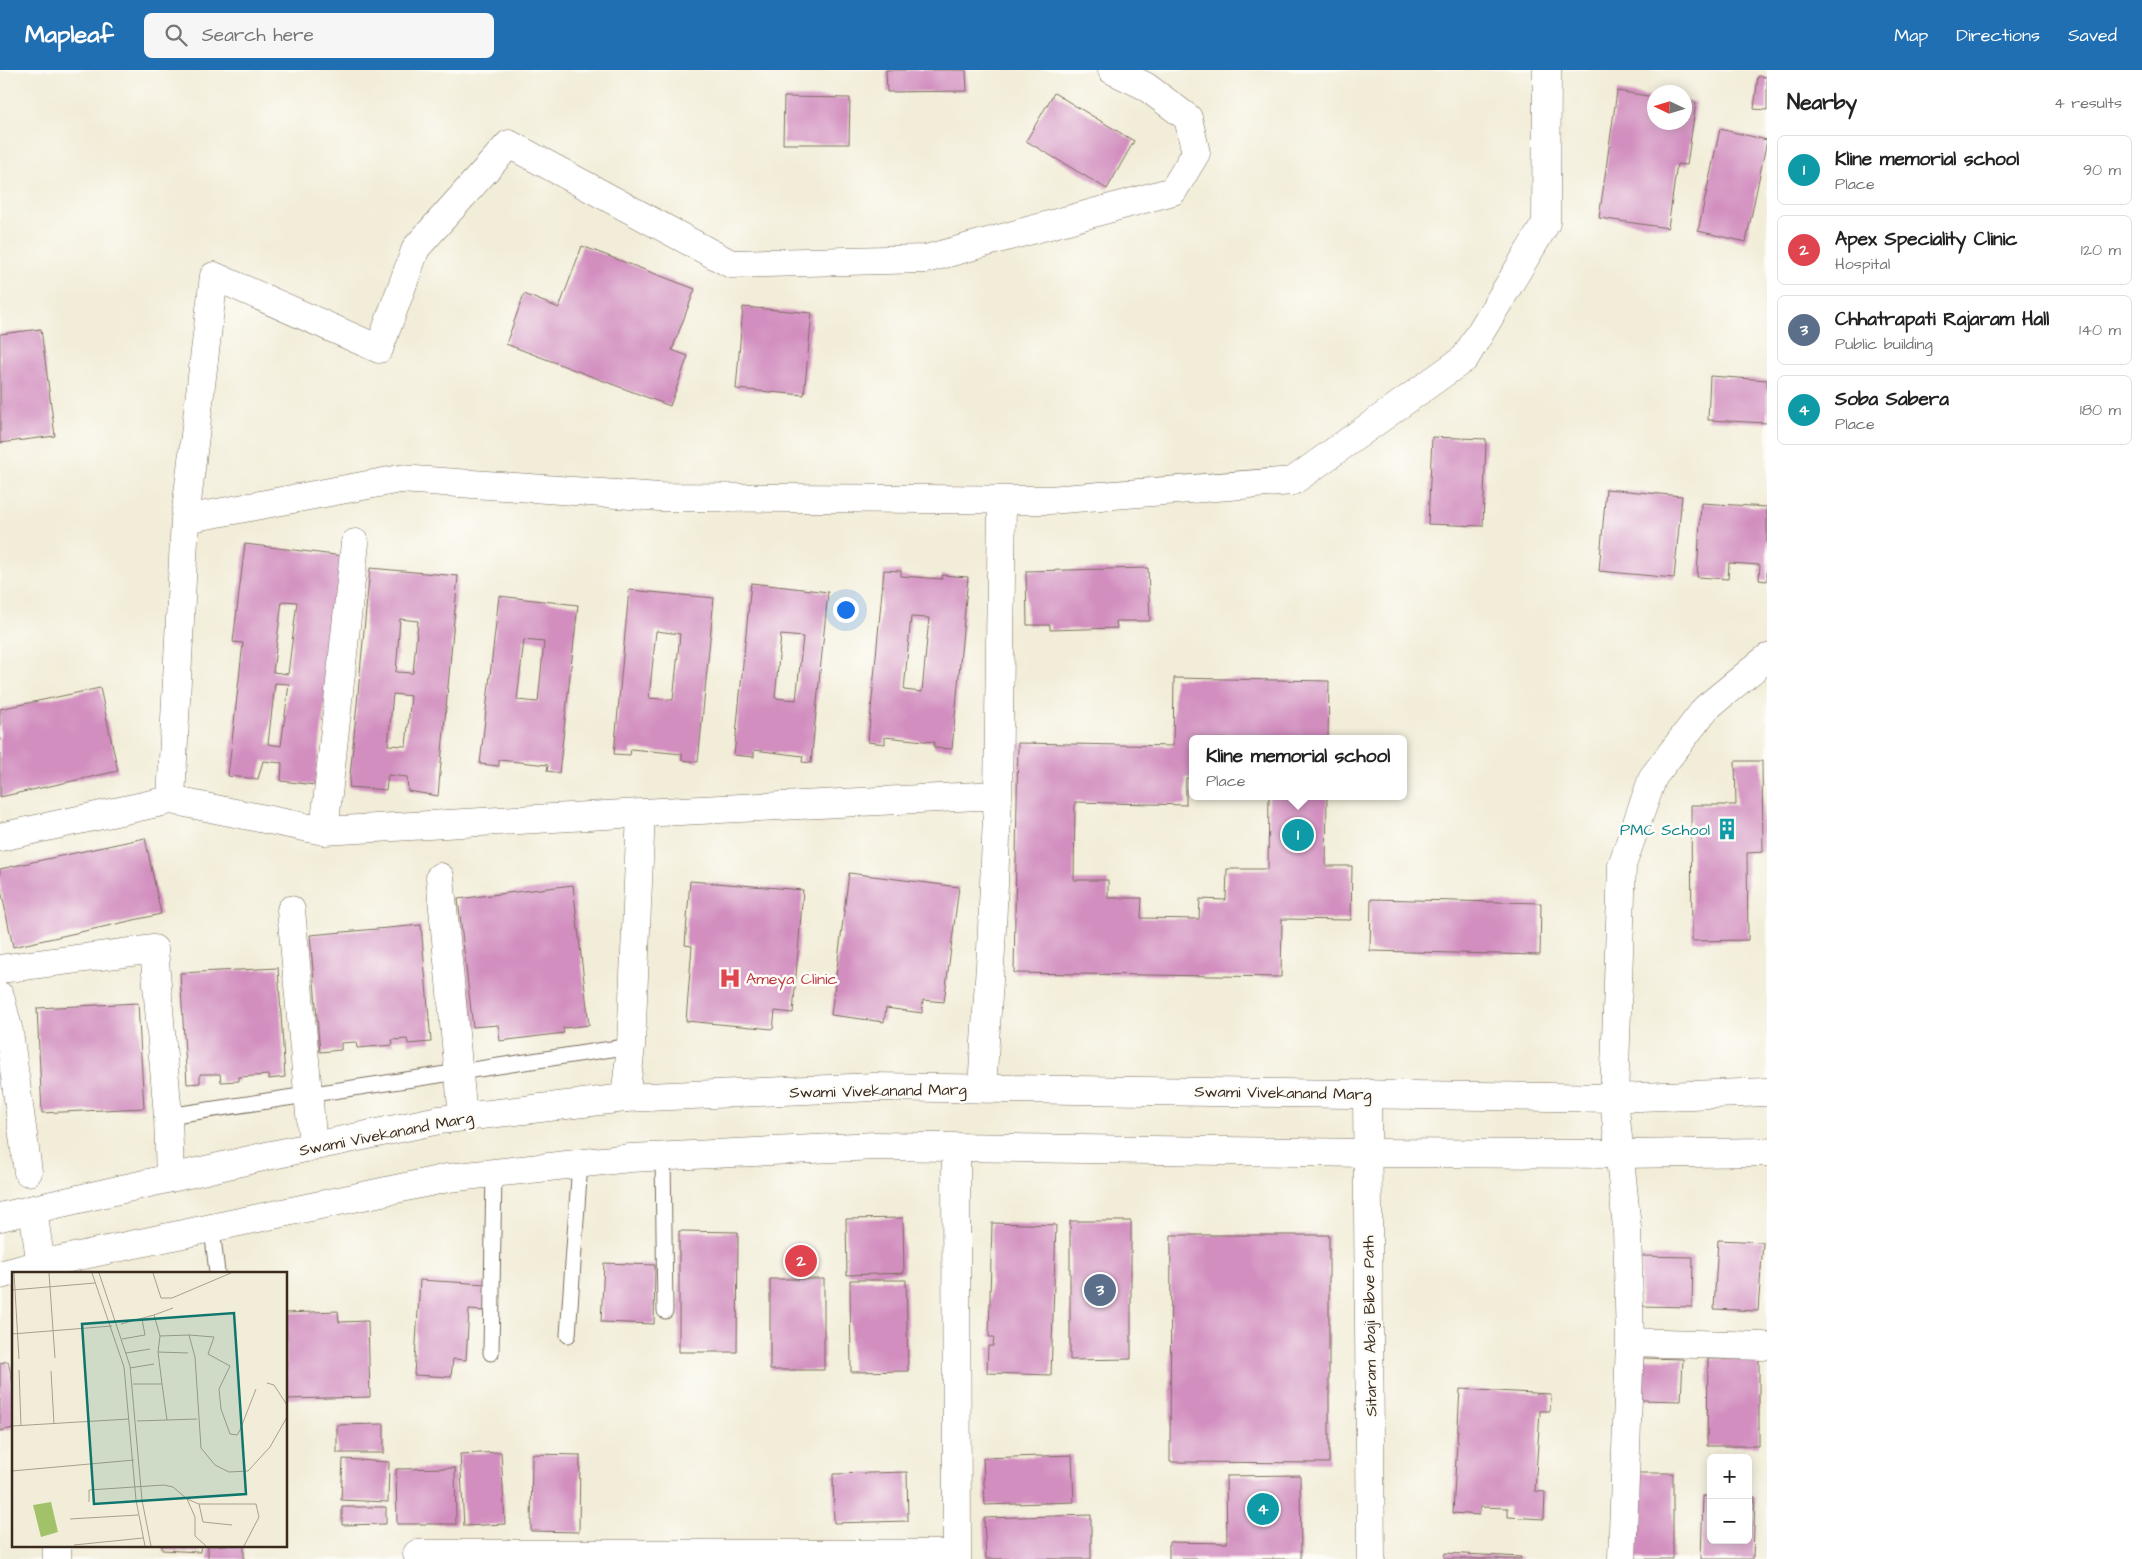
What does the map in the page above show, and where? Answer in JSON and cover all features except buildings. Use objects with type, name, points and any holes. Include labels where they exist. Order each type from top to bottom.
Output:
[{"type":"street","points":[[170,800],[185,519],[214,276],[379,350],[416,248],[509,144],[731,264],[926,259],[1173,191],[1196,153],[1188,118],[1146,86],[1112,70]]},
{"type":"street","points":[[185,519],[400,479],[660,497],[1002,500],[1048,500],[1293,481],[1465,358],[1546,223],[1547,70]]},
{"type":"street","points":[[982,1088],[998,795],[1002,500]]},
{"type":"street","points":[[324,831],[355,543]]},
{"type":"street","points":[[1622,1559],[1630,1342],[1627,1228],[1614,1098],[1622,865],[1653,777],[1706,708],[1767,658]]},
{"type":"street","points":[[0,837],[170,800],[324,831],[998,795]]},
{"type":"street","points":[[625,1098],[631,1046],[641,813]]},
{"type":"street","points":[[440,876],[464,1117]]},
{"type":"street","points":[[291,910],[313,1146]]},
{"type":"street","points":[[0,969],[154,949],[168,1116],[170,1178]]},
{"type":"street","points":[[0,996],[9,1032],[28,1172]]},
{"type":"street","name":"Swami Vivekanand Marg","points":[[0,1217],[313,1146],[439,1120],[625,1098],[874,1087],[1614,1098],[1767,1092]]},
{"type":"street","name":"Sitaram Abaji Bibve Path","points":[[1367,1093],[1371,1559]]},
{"type":"street","points":[[18,1272],[212,1228],[448,1178],[663,1156],[875,1146],[1367,1153],[1620,1154],[1767,1152]]},
{"type":"street","points":[[417,1554],[957,1557],[956,1148]]},
{"type":"street","points":[[33,1208],[41,1268]]},
{"type":"street","points":[[1630,1342],[1763,1346]]},
{"type":"street","points":[[57,1546],[57,1559]]},
{"type":"lane","points":[[168,1116],[631,1046]]},
{"type":"lane","points":[[663,1156],[665,1311]]},
{"type":"lane","points":[[568,1335],[580,1163]]},
{"type":"lane","points":[[491,1353],[494,1172]]},
{"type":"lane","points":[[212,1228],[217,1272]]},
{"type":"place","name":"PMC School","points":[[1727,829]]},
{"type":"place","name":"Kline memorial school","points":[[1298,835]]},
{"type":"place","name":"Ameya Clinic","points":[[730,978]]},
{"type":"place","name":"Apex Speciality Clinic","points":[[801,1261]]},
{"type":"place","name":"Chhatrapati Rajaram Hall","points":[[1100,1290]]},
{"type":"place","name":"Soba Sabera","points":[[1263,1509]]}]
